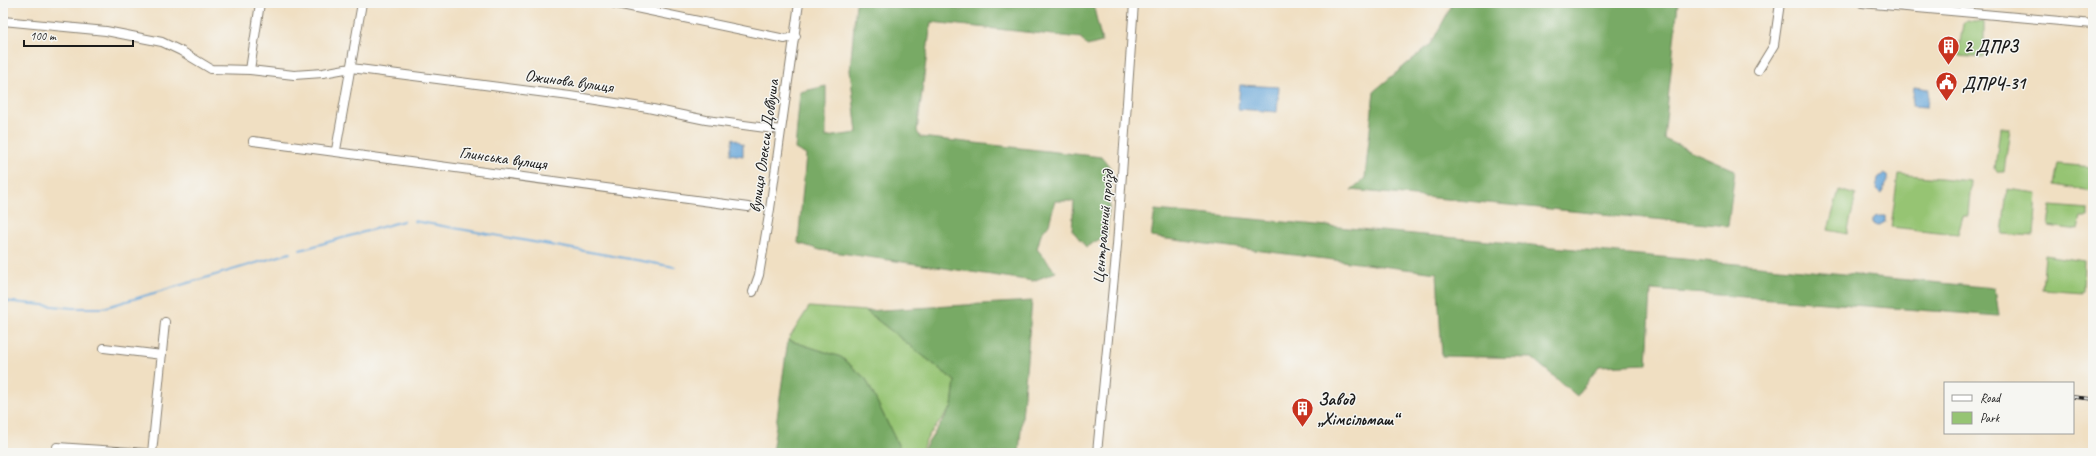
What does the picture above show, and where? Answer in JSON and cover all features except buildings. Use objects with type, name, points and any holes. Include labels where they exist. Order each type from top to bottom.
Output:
[{"type":"street","points":[[250,70],[260,3]]},
{"type":"street","points":[[336,150],[362,3]]},
{"type":"street","points":[[612,3],[785,39],[796,36]]},
{"type":"street","name":"вулиця Олекси Довбуша","points":[[753,292],[759,275],[770,209],[796,36],[799,3]]},
{"type":"street","name":"Центральний проїзд","points":[[1097,453],[1118,233],[1134,3]]},
{"type":"street","points":[[1758,71],[1774,45],[1780,3]]},
{"type":"street","points":[[1862,3],[2093,24]]},
{"type":"street","name":"Ожинова вулиця","points":[[3,21],[106,31],[162,42],[181,51],[210,69],[250,70],[294,74],[323,73],[351,68],[577,97],[655,109],[706,120],[781,130]]},
{"type":"street","name":"Глинська вулиця","points":[[254,140],[748,207]]},
{"type":"street","points":[[152,453],[165,322]]},
{"type":"street","points":[[104,348],[162,355]]},
{"type":"street","points":[[57,447],[147,453]]},
{"type":"green space","points":[[856,3],[942,3],[961,10],[969,3],[1093,4],[1102,42],[1087,46],[1081,38],[931,22],[917,131],[920,137],[1102,157],[1112,170],[1107,235],[1086,247],[1072,230],[1074,201],[1055,201],[1049,224],[1041,234],[1037,249],[1056,272],[1033,281],[820,250],[798,243],[806,155],[795,149],[800,92],[826,86],[826,137],[857,133],[850,70]]},
{"type":"green space","points":[[1453,3],[1678,3],[1664,139],[1735,170],[1728,226],[1351,190],[1365,178],[1374,91],[1431,44]]},
{"type":"green space","points":[[1967,20],[1984,22],[1984,57],[1958,55],[1963,24]]},
{"type":"green space","points":[[2000,128],[2010,128],[2004,172],[1998,172],[1995,168]]},
{"type":"green space","points":[[2058,164],[2093,167],[2092,191],[2054,185]]},
{"type":"green space","points":[[1898,174],[1971,181],[1968,216],[1963,216],[1958,234],[1891,227]]},
{"type":"green space","points":[[2007,189],[2037,193],[2034,236],[2002,234]]},
{"type":"green space","points":[[1839,190],[1856,195],[1847,234],[1828,230]]},
{"type":"green space","points":[[2051,206],[2088,209],[2088,217],[2081,217],[2078,230],[2048,226]]},
{"type":"green space","points":[[1155,210],[1995,288],[1999,316],[1651,290],[1647,364],[1599,366],[1577,396],[1532,358],[1442,356],[1437,273],[1151,237]]},
{"type":"green space","points":[[2045,255],[2084,261],[2083,292],[2042,289]]},
{"type":"green space","points":[[1032,301],[1019,453],[921,453],[952,407],[955,381],[866,311]]},
{"type":"green space","points":[[809,307],[866,311],[955,381],[952,407],[929,435],[920,453],[908,453],[900,449],[866,379],[841,357],[788,340]]},
{"type":"green space","points":[[788,340],[841,357],[866,379],[900,449],[908,453],[772,453]]},
{"type":"water","points":[[1240,85],[1279,87],[1277,112],[1238,109]]},
{"type":"water","points":[[1914,87],[1929,89],[1927,107],[1912,106]]},
{"type":"water","points":[[733,138],[743,144],[743,156],[730,154]]},
{"type":"water","points":[[1883,174],[1887,176],[1888,181],[1881,194],[1876,190],[1878,178]]},
{"type":"water","points":[[1885,216],[1885,222],[1878,226],[1872,224],[1874,217]]},
{"type":"waterway","points":[[300,250],[403,221]]},
{"type":"waterway","points":[[414,221],[675,267]]},
{"type":"waterway","points":[[3,301],[73,308],[103,308],[290,253]]},
{"type":"railway","points":[[2074,397],[2093,399]]},
{"type":"place","name":"2 ДПРЗ","points":[[1948,66]]},
{"type":"place","name":"ДПРЧ-31","points":[[1947,102]]},
{"type":"place","name":"Завод „Хімсільмаш“","points":[[1302,428]]}]
